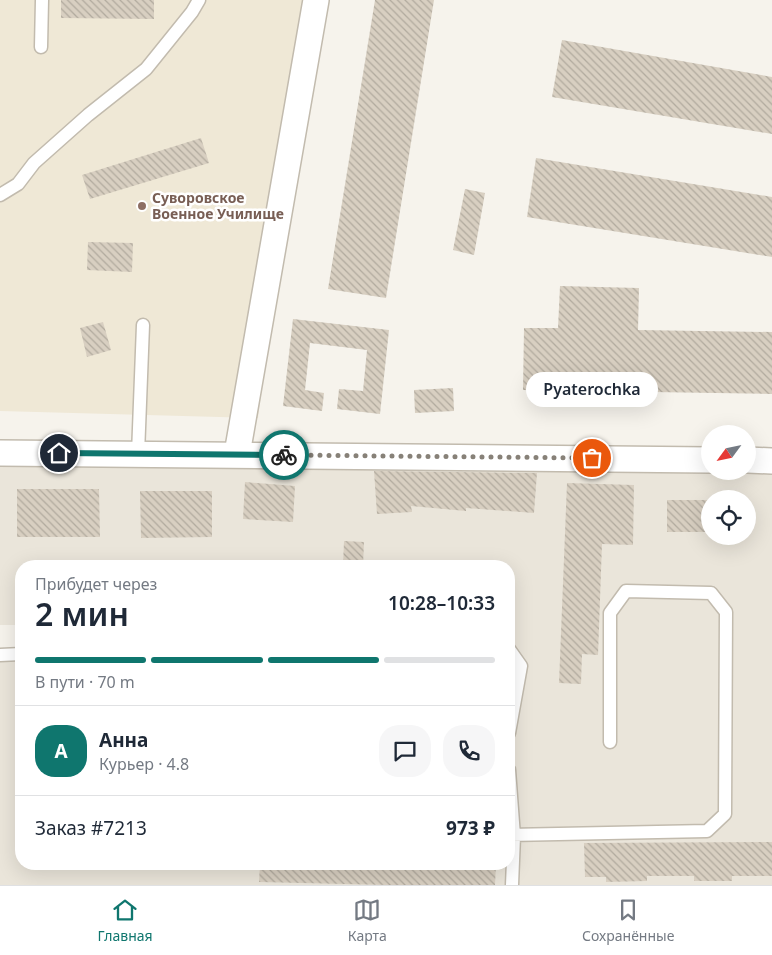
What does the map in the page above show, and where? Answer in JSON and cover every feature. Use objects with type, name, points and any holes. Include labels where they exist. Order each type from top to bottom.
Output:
[{"type":"street","points":[[237,454],[316,0]]},
{"type":"street","points":[[0,453],[701,460]]},
{"type":"street","points":[[756,460],[772,460]]},
{"type":"lane","points":[[41,47],[42,0]]},
{"type":"lane","points":[[0,195],[18,184],[34,163],[88,115],[146,69],[192,12],[199,0]]},
{"type":"lane","points":[[138,454],[143,325]]},
{"type":"lane","points":[[515,835],[707,831],[725,814],[726,612],[712,593],[626,590],[610,613],[610,742]]},
{"type":"lane","points":[[0,655],[15,654]]},
{"type":"lane","points":[[515,658],[521,666],[515,700]]},
{"type":"lane","points":[[512,870],[512,885]]},
{"type":"shaded area","name":"Суворовское Военное Училище","points":[[0,0],[310,0],[258,418],[0,411]]},
{"type":"shaded area","points":[[0,450],[701,471],[701,480],[756,480],[756,467],[772,458],[772,885],[0,885],[0,658],[15,658],[15,870],[515,870],[515,560],[15,560],[15,625],[0,625]]},
{"type":"building","points":[[61,0],[154,0],[154,19],[61,18]]},
{"type":"building","points":[[375,0],[434,0],[386,298],[328,289]]},
{"type":"building","points":[[562,40],[772,77],[772,134],[552,97]]},
{"type":"building","points":[[201,138],[209,163],[90,199],[82,175]]},
{"type":"building","points":[[536,158],[772,197],[772,257],[527,217]]},
{"type":"building","points":[[465,189],[485,193],[474,255],[453,250]]},
{"type":"building","points":[[88,242],[133,243],[132,272],[87,270]]},
{"type":"building","points":[[560,286],[639,288],[638,330],[772,332],[772,394],[523,390],[524,328],[558,328]]},
{"type":"building","points":[[293,319],[389,330],[380,414],[337,409],[339,389],[363,391],[367,350],[310,343],[305,390],[324,393],[322,411],[283,406]]},
{"type":"building","points":[[103,322],[111,350],[87,357],[80,328]]},
{"type":"building","points":[[453,388],[454,411],[415,413],[414,390]]},
{"type":"building","points":[[374,471],[537,473],[534,513],[466,508],[466,511],[411,506],[412,512],[377,514]]},
{"type":"building","points":[[245,482],[295,486],[293,522],[243,519]]},
{"type":"building","points":[[567,483],[634,485],[633,545],[602,544],[598,655],[582,654],[581,684],[559,683]]},
{"type":"building","points":[[17,489],[99,489],[100,537],[17,537]]},
{"type":"building","points":[[140,491],[212,491],[212,537],[141,538]]},
{"type":"building","points":[[667,500],[701,500],[701,532],[667,532]]},
{"type":"building","points":[[344,541],[364,542],[363,560],[343,560]]},
{"type":"building","points":[[772,842],[772,876],[732,876],[732,881],[694,881],[694,876],[647,876],[647,881],[606,882],[606,877],[585,877],[584,843]]},
{"type":"building","points":[[260,870],[496,870],[495,885],[259,882]]},
{"type":"way so far","points":[[284,455],[592,458]]},
{"type":"place","name":"Суворовское Военное Училище","points":[[142,206]]},
{"type":"place","name":"Pyaterochka","points":[[592,458]]},
{"type":"route","points":[[59,453],[284,455]]}]
